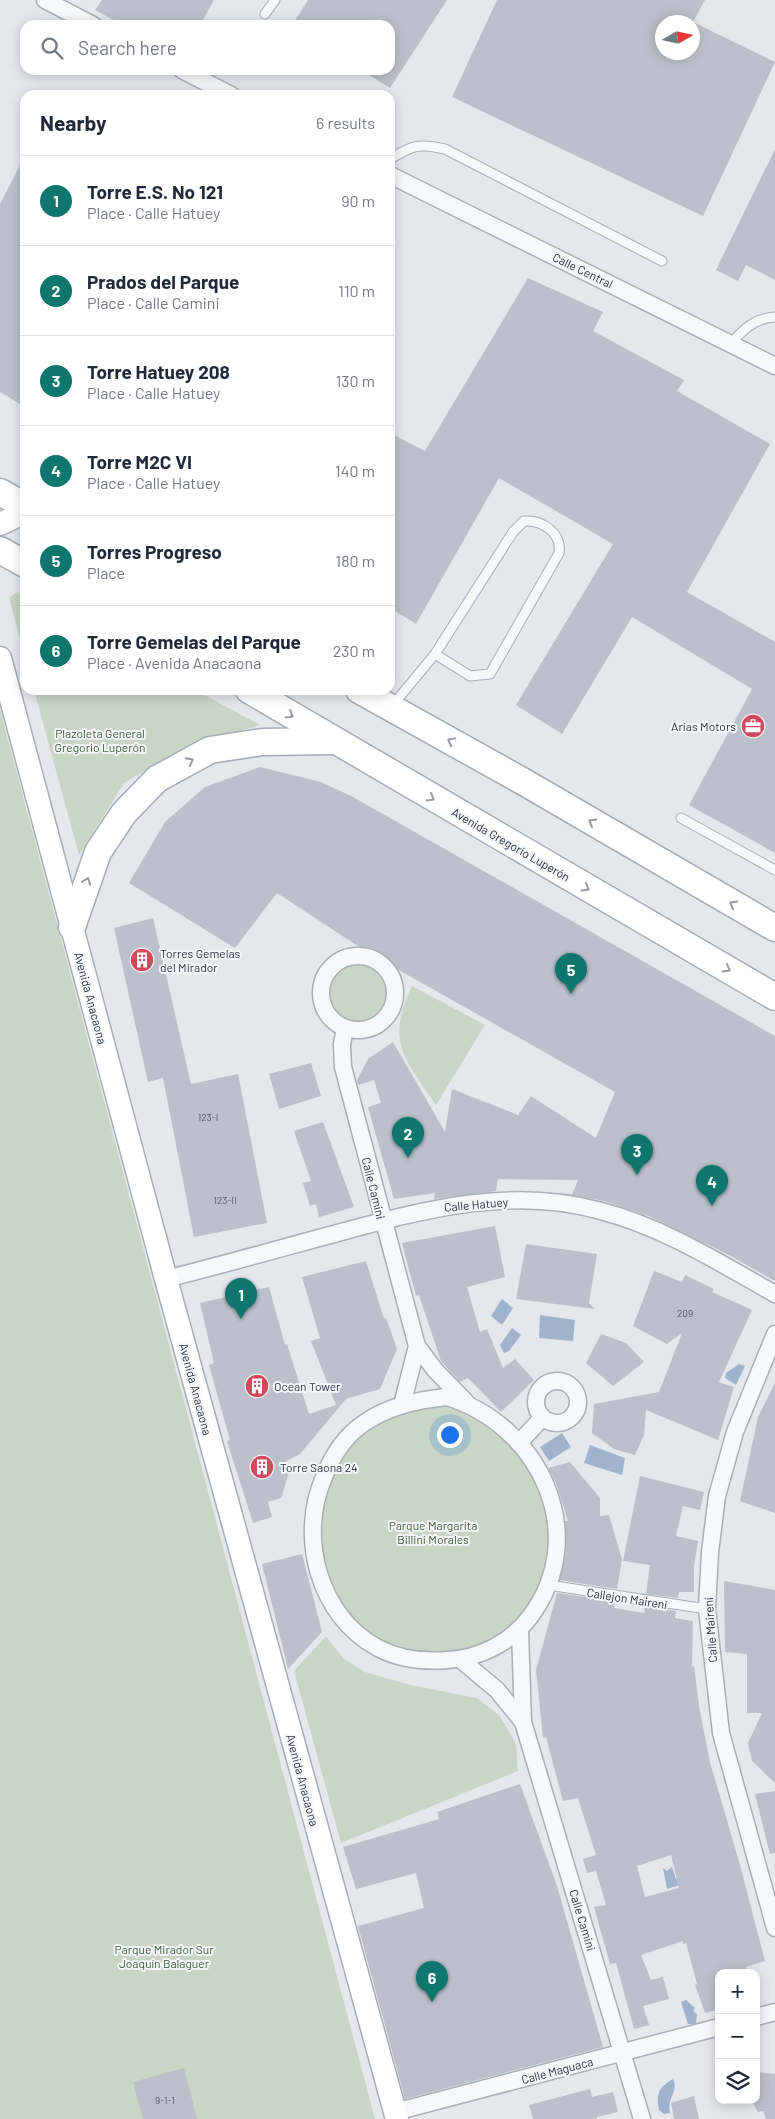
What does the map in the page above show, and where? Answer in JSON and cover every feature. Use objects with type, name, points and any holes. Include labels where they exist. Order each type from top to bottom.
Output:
[{"type":"main road","points":[[0,492],[20,503]]},
{"type":"main road","points":[[0,524],[20,514]]},
{"type":"main road","points":[[0,550],[20,561]]},
{"type":"main road","name":"Avenida Anacaona","points":[[0,658],[166,1279],[396,2115]]},
{"type":"main road","name":"Avenida Gregorio Luperón","points":[[257,695],[333,741],[775,997]]},
{"type":"main road","points":[[368,695],[772,921]]},
{"type":"main road","points":[[72,927],[98,852],[124,813],[157,779],[210,750],[262,742],[333,741]]},
{"type":"street","points":[[45,0],[83,20]]},
{"type":"street","points":[[192,75],[221,90]]},
{"type":"street","name":"Calle Central","points":[[395,177],[731,342],[775,366]]},
{"type":"street","points":[[353,956],[377,961],[386,969],[392,979],[395,991],[393,1003],[388,1014],[380,1023],[369,1028],[357,1030],[345,1028],[335,1022],[327,1013],[322,1001],[321,989],[324,977],[331,967],[341,960],[353,956]]},
{"type":"street","name":"Calle Camini","points":[[345,1028],[342,1044],[343,1066],[417,1346],[435,1370],[468,1404]]},
{"type":"street","name":"Calle Hatuey","points":[[166,1279],[383,1221],[447,1206],[497,1200],[562,1203],[587,1207],[635,1222],[694,1248],[775,1294]]},
{"type":"street","name":"Calle Mairení","points":[[775,1334],[735,1432],[717,1496],[710,1552],[707,1609],[721,1732],[775,1928]]},
{"type":"street","name":"Calle Camini","points":[[402,1404],[417,1346]]},
{"type":"street","points":[[447,1397],[468,1404],[493,1418],[519,1443],[538,1466],[550,1492],[556,1523],[555,1552],[548,1585],[535,1609],[520,1630],[502,1643],[484,1652],[460,1659],[429,1661],[402,1657],[377,1647],[356,1631],[340,1615],[328,1594],[315,1561],[311,1535],[313,1510],[330,1460],[347,1438],[363,1424],[385,1411],[402,1404],[423,1399],[447,1397]]},
{"type":"street","points":[[519,1443],[542,1418]]},
{"type":"street","name":"Calle Camini","points":[[520,1630],[522,1722],[642,2119]]},
{"type":"street","name":"Calle Camini","points":[[460,1659],[497,1690],[522,1722]]},
{"type":"street","points":[[760,2016],[775,2012]]},
{"type":"street","name":"Calle Maguaca","points":[[396,2115],[715,2028]]},
{"type":"lane","points":[[266,14],[275,0]]},
{"type":"lane","points":[[395,156],[423,144],[446,149],[662,261]]},
{"type":"lane","points":[[731,342],[744,328],[764,318],[775,317]]},
{"type":"lane","points":[[391,708],[435,654],[513,532],[524,521],[536,520],[557,535],[560,543],[559,553],[490,674],[470,676],[435,654]]},
{"type":"lane","points":[[681,818],[775,870]]},
{"type":"lane","name":"Callejon Mairení","points":[[548,1585],[707,1609]]},
{"type":"green space","points":[[17,592],[20,594],[20,639],[9,598]]},
{"type":"green space","name":"Plazoleta General Gregorio Luperón","points":[[35,695],[204,695],[260,725],[180,750],[124,783],[79,855]]},
{"type":"green space","name":"Parque Mirador Sur Joaquín Balaguer","points":[[0,710],[375,2119],[0,2119]]},
{"type":"green space","points":[[358,964],[369,966],[382,977],[387,993],[385,1004],[374,1017],[358,1022],[347,1020],[334,1009],[329,993],[331,982],[342,969]]},
{"type":"green space","points":[[412,986],[485,1025],[436,1105],[415,1075],[402,1049],[400,1022]]},
{"type":"green space","name":"Parque Margarita Billini Morales","points":[[447,1405],[486,1422],[530,1464],[547,1501],[550,1542],[543,1583],[534,1599],[508,1632],[468,1651],[446,1655],[385,1647],[352,1622],[331,1591],[319,1558],[321,1502],[344,1452],[371,1425],[407,1409]]},
{"type":"green space","points":[[326,1636],[343,1658],[365,1672],[410,1685],[477,1698],[500,1716],[516,1744],[518,1771],[341,1843],[294,1671]]},
{"type":"water","points":[[502,1299],[513,1308],[502,1325],[491,1316]]},
{"type":"water","points":[[540,1315],[575,1320],[573,1341],[539,1338]]},
{"type":"water","points":[[512,1328],[521,1335],[509,1351],[504,1353],[500,1345]]},
{"type":"water","points":[[739,1364],[745,1366],[736,1385],[725,1378],[726,1373]]},
{"type":"water","points":[[562,1433],[571,1447],[549,1461],[540,1447]]},
{"type":"water","points":[[590,1445],[625,1458],[622,1475],[584,1463]]},
{"type":"water","points":[[672,1867],[676,1879],[687,1877],[689,1882],[667,1889],[663,1868],[667,1871]]},
{"type":"water","points":[[686,2000],[695,2008],[693,2011],[697,2014],[696,2024],[688,2024],[681,2002]]},
{"type":"water","points":[[673,2079],[675,2087],[670,2102],[670,2113],[664,2114],[659,2110],[658,2095],[661,2088]]},
{"type":"building","points":[[102,0],[214,0],[203,20],[114,20],[95,10]]},
{"type":"building","points":[[308,0],[447,0],[390,88],[369,75],[395,75],[395,20],[295,20]]},
{"type":"building","points":[[497,0],[705,0],[697,15],[655,15],[655,60],[700,60],[700,25],[775,62],[703,216],[452,97]]},
{"type":"building","points":[[775,149],[775,280],[746,265],[738,281],[716,270]]},
{"type":"building","points":[[20,166],[20,404],[0,392],[0,204]]},
{"type":"building","points":[[528,278],[603,312],[593,331],[684,380],[677,391],[770,444],[687,592],[775,642],[775,853],[689,805],[752,689],[632,617],[562,734],[516,705],[613,544],[499,478],[416,624],[395,611],[395,436],[425,451]]},
{"type":"building","points":[[260,767],[321,782],[353,797],[775,1036],[775,1281],[729,1255],[651,1217],[604,1201],[572,1195],[578,1180],[498,1179],[496,1191],[434,1199],[435,1193],[394,1199],[368,1107],[381,1103],[374,1080],[358,1085],[357,1080],[368,1059],[393,1042],[445,1132],[452,1089],[518,1115],[531,1096],[596,1138],[615,1092],[367,952],[277,893],[235,948],[129,883],[165,822],[205,787]]},
{"type":"building","points":[[153,918],[191,1084],[238,1074],[267,1223],[194,1237],[163,1078],[148,1082],[114,928]]},
{"type":"building","points":[[311,1063],[321,1096],[279,1109],[269,1074]]},
{"type":"building","points":[[323,1122],[354,1207],[319,1217],[316,1204],[310,1206],[303,1183],[311,1181],[294,1131]]},
{"type":"building","points":[[495,1226],[505,1277],[467,1287],[480,1332],[487,1329],[503,1368],[515,1359],[534,1380],[501,1412],[468,1378],[460,1382],[441,1361],[419,1295],[416,1296],[402,1243]]},
{"type":"building","points":[[526,1244],[597,1254],[589,1303],[595,1309],[516,1299]]},
{"type":"building","points":[[366,1261],[384,1319],[386,1318],[397,1349],[380,1389],[346,1399],[300,1454],[287,1461],[289,1473],[281,1498],[268,1502],[272,1517],[253,1523],[227,1441],[230,1440],[209,1365],[214,1363],[200,1303],[269,1287],[285,1345],[287,1344],[309,1414],[336,1405],[311,1341],[320,1338],[302,1277]]},
{"type":"building","points":[[654,1271],[682,1282],[685,1275],[714,1289],[712,1292],[752,1310],[719,1382],[734,1387],[718,1440],[646,1410],[644,1435],[635,1455],[614,1449],[592,1433],[594,1404],[659,1392],[682,1333],[667,1344],[633,1326]]},
{"type":"building","points":[[601,1334],[626,1343],[644,1362],[613,1386],[586,1363]]},
{"type":"building","points":[[775,1383],[775,1513],[740,1501],[758,1417]]},
{"type":"building","points":[[570,1462],[600,1498],[600,1516],[609,1515],[622,1559],[617,1589],[559,1580],[566,1554],[565,1521],[568,1521],[556,1483],[548,1468]]},
{"type":"building","points":[[640,1476],[704,1492],[700,1510],[683,1506],[676,1536],[698,1541],[694,1565],[694,1592],[679,1592],[678,1598],[646,1594],[650,1565],[623,1561]]},
{"type":"building","points":[[302,1554],[322,1632],[288,1669],[262,1564]]},
{"type":"building","points":[[724,1581],[775,1590],[775,1783],[752,1761],[748,1743],[762,1713],[747,1713],[747,1654],[725,1652]]},
{"type":"building","points":[[557,1593],[615,1601],[614,1608],[644,1613],[645,1606],[676,1611],[675,1618],[693,1621],[692,1667],[694,1666],[699,1706],[710,1762],[765,1961],[746,1967],[747,1969],[715,1969],[715,2010],[705,2013],[695,1985],[697,1984],[686,1943],[683,1944],[683,1941],[641,1955],[651,1980],[663,1977],[669,1999],[643,2006],[649,2025],[634,2029],[616,1963],[610,1964],[594,1907],[606,1905],[596,1871],[587,1873],[583,1859],[596,1855],[578,1798],[563,1801],[546,1737],[543,1738],[536,1670]],"holes":[[[671,1855],[679,1888],[645,1897],[637,1866]]]},
{"type":"building","points":[[520,1784],[557,1886],[603,2047],[405,2099],[358,1926],[424,1908],[416,1873],[356,1889],[343,1847],[439,1819],[437,1812]]},
{"type":"building","points":[[775,1791],[775,1853],[770,1854],[755,1794]]},
{"type":"building","points":[[184,2068],[197,2119],[143,2119],[133,2082]]},
{"type":"building","points":[[760,2072],[775,2074],[775,2119],[766,2119],[763,2111],[758,2112],[753,2104],[760,2104]]},
{"type":"building","points":[[590,2089],[592,2097],[613,2092],[618,2112],[597,2117],[597,2119],[533,2119],[529,2105]]},
{"type":"building","points":[[694,2096],[699,2119],[674,2119],[671,2103]]},
{"type":"place","name":"Arias Motors","points":[[753,726]]},
{"type":"place","name":"Torres Gemelas del Mirador","points":[[142,960]]},
{"type":"place","name":"Torres Progreso","points":[[571,994]]},
{"type":"place","name":"Prados del Parque","points":[[408,1158]]},
{"type":"place","name":"Torre Hatuey 208","points":[[637,1175]]},
{"type":"place","name":"Torre M2C VI","points":[[712,1206]]},
{"type":"place","name":"Torre E.S. No 121","points":[[241,1319]]},
{"type":"place","name":"Ocean Tower","points":[[257,1386]]},
{"type":"place","name":"Torre Saona 24","points":[[262,1467]]},
{"type":"place","name":"Torre Gemelas del Parque","points":[[432,2002]]}]
